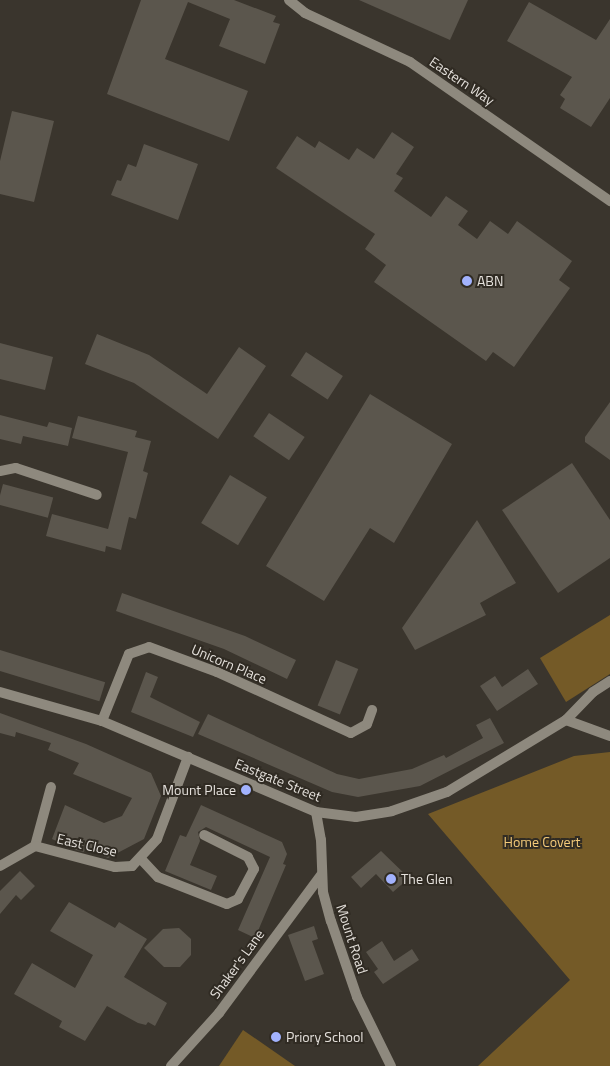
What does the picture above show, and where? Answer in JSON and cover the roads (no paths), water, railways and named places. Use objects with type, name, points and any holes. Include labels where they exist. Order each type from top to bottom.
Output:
[{"type":"street","name":"Eastern Way","points":[[288,0],[305,13],[410,62],[610,201]]},
{"type":"street","points":[[0,471],[16,468],[97,495]]},
{"type":"street","name":"Unicorn Place","points":[[102,721],[129,654],[148,647],[217,672],[351,733],[367,724],[372,710]]},
{"type":"street","name":"Eastgate Street","points":[[0,692],[102,721],[316,812],[343,817],[374,816],[446,792],[566,720],[593,692],[610,682]]},
{"type":"street","points":[[566,720],[610,736]]},
{"type":"street","name":"East Close","points":[[3,864],[35,846],[115,868],[132,866],[157,839],[188,757]]},
{"type":"street","points":[[35,846],[51,787]]},
{"type":"street","name":"Mount Road","points":[[316,812],[321,840],[321,875],[327,907],[347,973],[372,1031],[391,1066]]},
{"type":"street","points":[[140,859],[158,877],[227,904],[238,899],[254,869],[248,857],[204,835]]},
{"type":"street","name":"Shaker's Lane","points":[[171,1066],[219,1013],[321,875]]},
{"type":"place","name":"ABN","points":[[467,281]]},
{"type":"place","name":"Mount Place","points":[[246,790]]},
{"type":"place","name":"The Glen","points":[[391,879]]},
{"type":"place","name":"Priory School","points":[[276,1037]]},
{"type":"park label","name":"Home Covert","points":[[542,842]]}]
